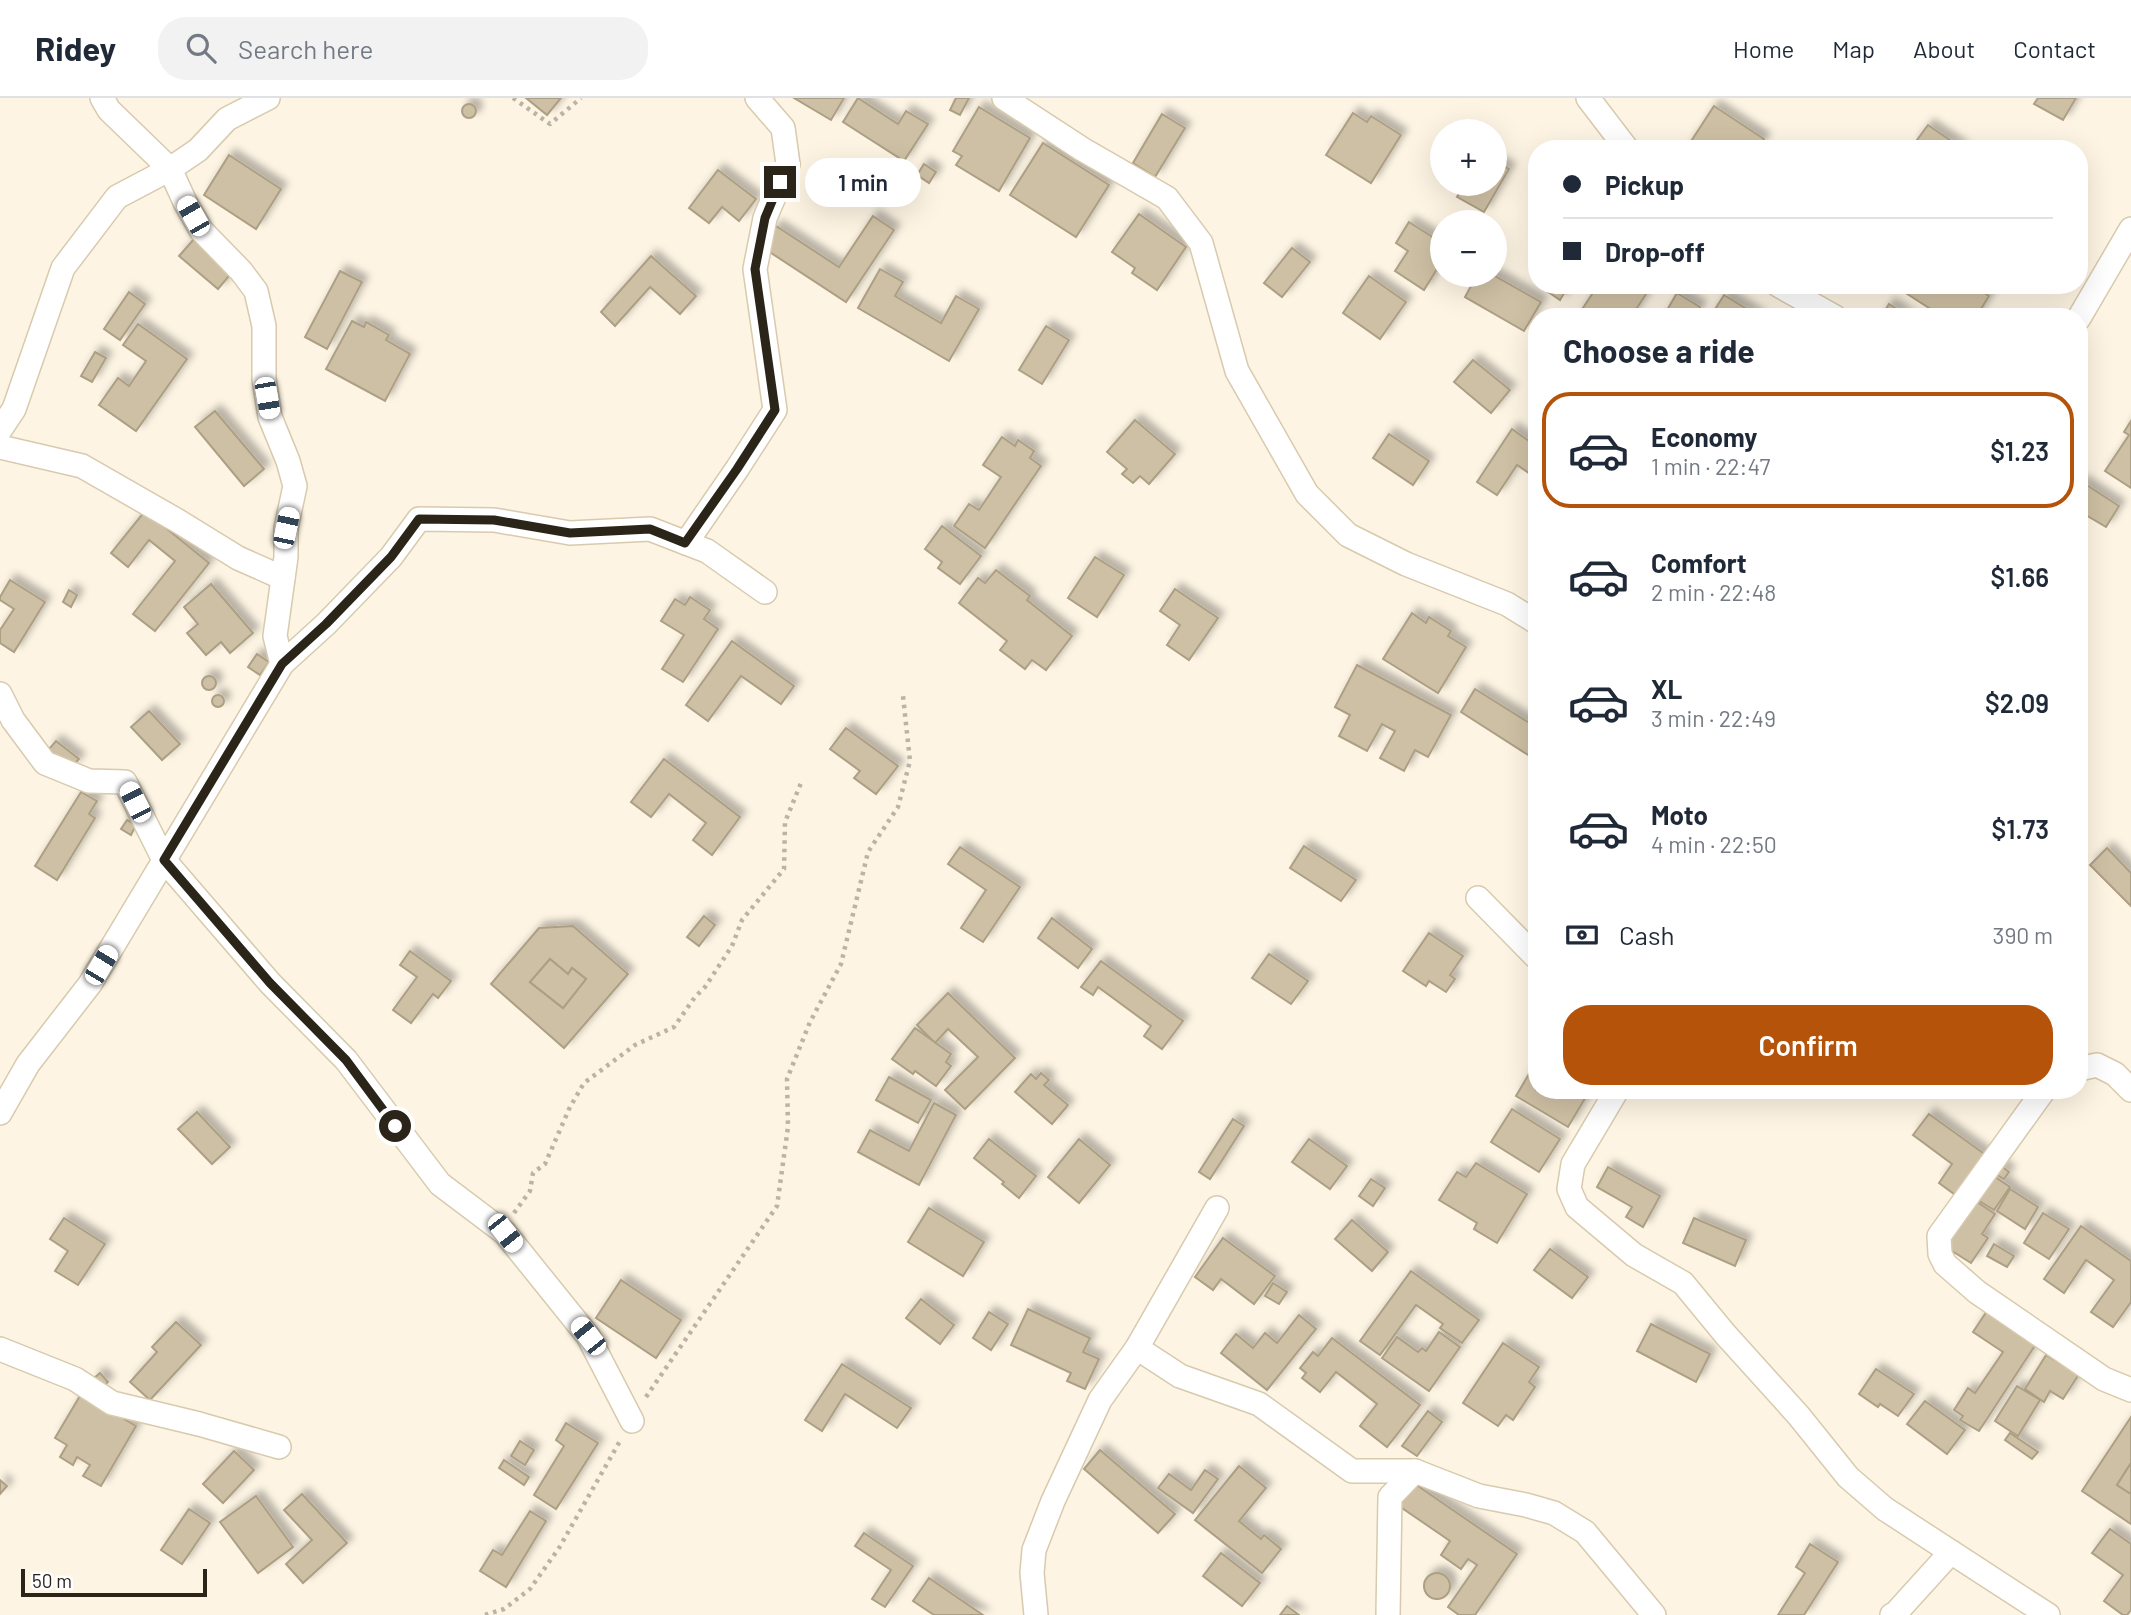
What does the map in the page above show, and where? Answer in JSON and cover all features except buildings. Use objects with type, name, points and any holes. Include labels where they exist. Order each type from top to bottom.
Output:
[{"type":"street","points":[[102,98],[109,110],[170,169],[201,230],[232,261],[256,291],[264,326],[264,380],[270,417],[295,486],[286,528],[286,557],[275,636],[282,664]]},
{"type":"street","points":[[0,430],[14,409],[63,268],[117,197],[170,169],[198,150],[227,119],[268,98]]},
{"type":"street","points":[[685,543],[775,410],[755,269],[765,218],[788,164],[783,128],[757,98]]},
{"type":"street","points":[[1004,98],[1082,149],[1167,198],[1201,243],[1237,370],[1307,494],[1348,536],[1406,564],[1507,604],[1528,617]]},
{"type":"street","points":[[1588,98],[1620,140]]},
{"type":"street","points":[[2085,308],[2131,229]]},
{"type":"street","points":[[1794,294],[1819,308]]},
{"type":"street","points":[[0,447],[82,466],[238,558],[283,578]]},
{"type":"street","points":[[0,1113],[29,1064],[90,984],[282,664],[326,624],[391,557],[419,519],[494,520],[570,533],[650,529],[707,551],[765,592]]},
{"type":"street","points":[[0,694],[13,720],[45,763],[89,781],[125,782],[164,860],[270,983],[346,1060],[440,1184],[505,1233],[588,1336],[632,1421]]},
{"type":"street","points":[[1478,898],[1528,949]]},
{"type":"street","points":[[2088,1067],[2097,1065],[2115,1074],[2131,1090]]},
{"type":"street","points":[[1612,1099],[1573,1164],[1569,1189],[1577,1207],[1634,1255],[1683,1283],[1799,1416],[1848,1477],[1885,1509],[2048,1615]]},
{"type":"street","points":[[2038,1099],[1939,1236],[1940,1254],[1945,1264],[1977,1293],[2104,1379],[2131,1390]]},
{"type":"street","points":[[1037,1615],[1032,1573],[1034,1550],[1053,1501],[1100,1400],[1137,1348],[1217,1208]]},
{"type":"street","points":[[1137,1348],[1180,1376],[1259,1404],[1352,1471],[1415,1471],[1479,1496],[1554,1513],[1585,1532],[1654,1615]]},
{"type":"street","points":[[0,1349],[75,1379],[112,1403],[279,1447]]},
{"type":"street","points":[[1388,1615],[1390,1497],[1415,1471]]},
{"type":"street","points":[[1892,1615],[1895,1615],[1951,1552]]},
{"type":"path","points":[[513,98],[550,124],[582,98]]},
{"type":"path","points":[[485,1615],[504,1609],[530,1589],[559,1548],[648,1392],[776,1206],[788,1126],[787,1079],[810,1022],[841,964],[868,852],[898,807],[910,761],[903,696]]},
{"type":"path","points":[[505,1233],[510,1218],[530,1191],[533,1173],[545,1164],[570,1107],[584,1083],[635,1045],[674,1027],[732,946],[742,920],[784,869],[785,822],[801,783]]},
{"type":"route","points":[[395,1126],[346,1060],[270,983],[164,860],[282,664],[326,624],[391,557],[419,519],[494,520],[570,533],[650,529],[685,543],[775,410],[755,269],[765,218],[780,182]]}]
